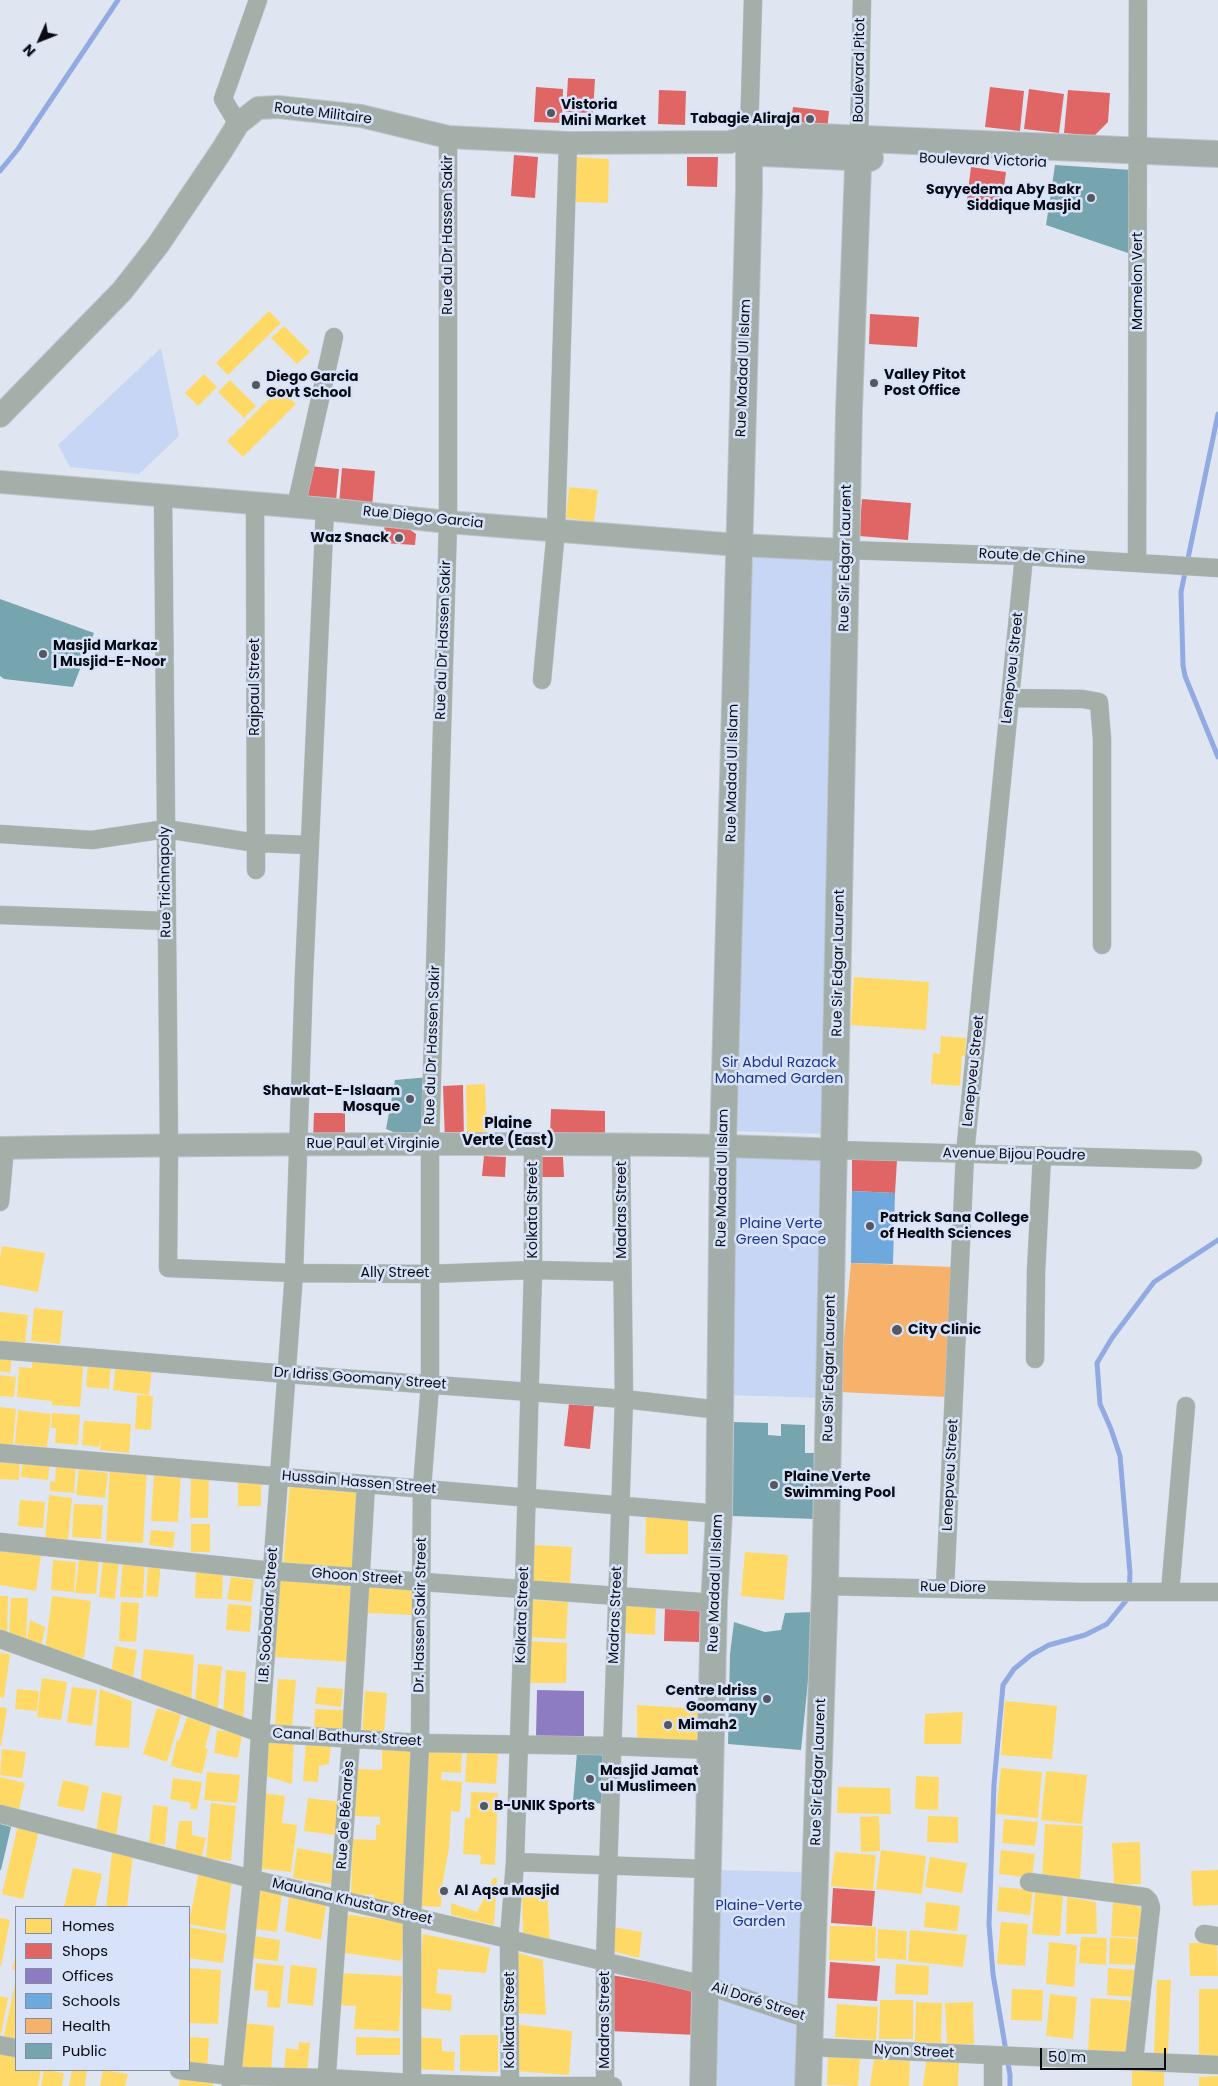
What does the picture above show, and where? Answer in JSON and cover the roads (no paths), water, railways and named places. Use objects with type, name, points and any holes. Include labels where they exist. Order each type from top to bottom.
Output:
[{"type":"main road","name":"Boulevard Victoria","points":[[743,142],[762,153],[858,148],[1137,158],[1218,154]]},
{"type":"main road","name":"Rue Madad Ul Islam","points":[[703,2086],[714,1603],[719,1514],[723,1145],[738,545],[750,190],[743,142]]},
{"type":"main road","name":"Rue Sir Edgar Laurent","points":[[808,2086],[812,2020],[825,1586],[846,550],[858,148]]},
{"type":"main road","name":"Boulevard Victoria","points":[[1137,158],[1218,169]]},
{"type":"street","points":[[238,124],[223,99],[258,0]]},
{"type":"street","points":[[743,142],[753,0]]},
{"type":"street","name":"Boulevard Pitot","points":[[858,148],[862,0]]},
{"type":"street","name":"Mamelon Vert","points":[[1137,563],[1138,0]]},
{"type":"street","name":"Route Militaire","points":[[0,416],[122,291],[158,245],[238,124],[258,108],[278,107],[360,116],[448,137],[568,143],[743,142]]},
{"type":"street","name":"Rue du Dr Hassen Sakir","points":[[430,1144],[448,522],[448,137]]},
{"type":"street","points":[[542,680],[556,530],[568,143]]},
{"type":"street","points":[[296,506],[334,337]]},
{"type":"street","name":"Rue Diego Garcia","points":[[0,482],[325,508],[448,522],[738,545],[846,550]]},
{"type":"street","name":"Rue Trichnapoly","points":[[162,496],[169,1145],[168,1268]]},
{"type":"street","name":"Rajpaul Street","points":[[255,503],[256,870]]},
{"type":"street","name":"I.B. Soobadar Street","points":[[232,2081],[252,1879],[260,1733],[294,1273],[297,1144],[325,508]]},
{"type":"street","name":"Route de Chine","points":[[846,550],[1024,556],[1218,568]]},
{"type":"street","name":"Lenepveu Street","points":[[945,1588],[966,1154],[1024,556]]},
{"type":"street","points":[[1010,698],[1083,699],[1100,702],[1102,739],[1102,945]]},
{"type":"street","points":[[0,834],[92,840],[166,830],[256,843],[310,845]]},
{"type":"street","points":[[0,915],[167,921]]},
{"type":"street","name":"Rue Paul et Virginie","points":[[3,1148],[297,1144],[621,1144],[723,1145],[835,1150]]},
{"type":"street","name":"Dr. Hassen Sakir Street","points":[[412,2085],[412,1916],[420,1743],[422,1488],[430,1385],[430,1144]]},
{"type":"street","name":"Kolkata Street","points":[[510,2086],[509,1939],[515,1862],[530,1392],[533,1270],[533,1144]]},
{"type":"street","name":"Madras Street","points":[[605,2086],[605,1961],[624,1399],[621,1144]]},
{"type":"street","points":[[0,1202],[3,1148]]},
{"type":"street","name":"Avenue Bijou Poudre","points":[[835,1150],[1193,1160]]},
{"type":"street","points":[[1035,1359],[1036,1272],[1042,1155]]},
{"type":"street","name":"Ally Street","points":[[168,1268],[294,1273],[429,1274],[533,1270],[622,1272]]},
{"type":"street","name":"Dr Idriss Goomany Street","points":[[0,1350],[624,1399],[720,1410]]},
{"type":"street","points":[[1186,1406],[1170,1592],[1218,1592]]},
{"type":"street","name":"Hussain Hassen Street","points":[[0,1453],[719,1514]]},
{"type":"street","name":"Rue de Bénarès","points":[[326,2082],[351,1739],[366,1484]]},
{"type":"street","name":"Ghoon Street","points":[[0,1542],[272,1571],[714,1603]]},
{"type":"street","name":"Rue Diore","points":[[825,1586],[1081,1592],[1170,1592]]},
{"type":"street","name":"Canal Bathurst Street","points":[[0,1639],[260,1733],[420,1743],[612,1746],[710,1750]]},
{"type":"street","name":"Maulana Khustar Street","points":[[0,1814],[252,1879],[705,1985]]},
{"type":"street","points":[[515,1862],[708,1869]]},
{"type":"street","points":[[1029,1882],[1145,1898],[1149,1901],[1151,1907],[1134,2060]]},
{"type":"street","name":"Ail Doré Street","points":[[705,1985],[812,2020]]},
{"type":"street","points":[[0,2046],[15,2048]]},
{"type":"street","name":"Nyon Street","points":[[809,2047],[1218,2065]]},
{"type":"street","points":[[993,2056],[993,2086]]},
{"type":"street","points":[[184,2071],[232,2081],[412,2085],[613,2086]]},
{"type":"waterway","points":[[0,171],[18,149],[118,0]]},
{"type":"waterway","points":[[1218,414],[1181,592],[1185,676],[1218,757]]},
{"type":"waterway","points":[[1010,2086],[1010,2075],[993,1974],[989,1924],[994,1784],[1003,1685],[1014,1669],[1031,1655],[1049,1645],[1085,1635],[1107,1624],[1129,1597],[1130,1573],[1120,1456],[1100,1404],[1097,1363],[1112,1338],[1154,1282],[1218,1240]]},
{"type":"place","name":"Vistoria Mini Market","points":[[551,113]]},
{"type":"place","name":"Tabagie Aliraja","points":[[810,119]]},
{"type":"place","name":"Sayyedema Aby Bakr Siddique Masjid","points":[[1091,198]]},
{"type":"place","name":"Valley Pitot Post Office","points":[[874,383]]},
{"type":"place","name":"Diego Garcia Govt School","points":[[256,385]]},
{"type":"place","name":"Waz Snack","points":[[399,538]]},
{"type":"place","name":"Masjid Markaz | Musjid-E-Noor","points":[[43,654]]},
{"type":"place","name":"Shawkat-E-Islaam Mosque","points":[[410,1099]]},
{"type":"place","name":"Patrick Sana College of Health Sciences","points":[[870,1226]]},
{"type":"place","name":"City Clinic","points":[[897,1330]]},
{"type":"place","name":"Plaine Verte Swimming Pool","points":[[774,1485]]},
{"type":"place","name":"Centre Idriss Goomany","points":[[767,1699]]},
{"type":"place","name":"Mimah2","points":[[668,1725]]},
{"type":"place","name":"Masjid Jamat ul Muslimeen","points":[[590,1779]]},
{"type":"place","name":"B-UNIK Sports","points":[[484,1806]]},
{"type":"place","name":"Al Aqsa Masjid","points":[[444,1891]]},
{"type":"district","name":"Plaine Verte (East)","points":[[508,1132]]},
{"type":"park label","name":"Sir Abdul Razack Mohamed Garden","points":[[779,1072]]},
{"type":"park label","name":"Plaine Verte Green Space","points":[[781,1232]]},
{"type":"park label","name":"Plaine-Verte Garden","points":[[759,1914]]}]
